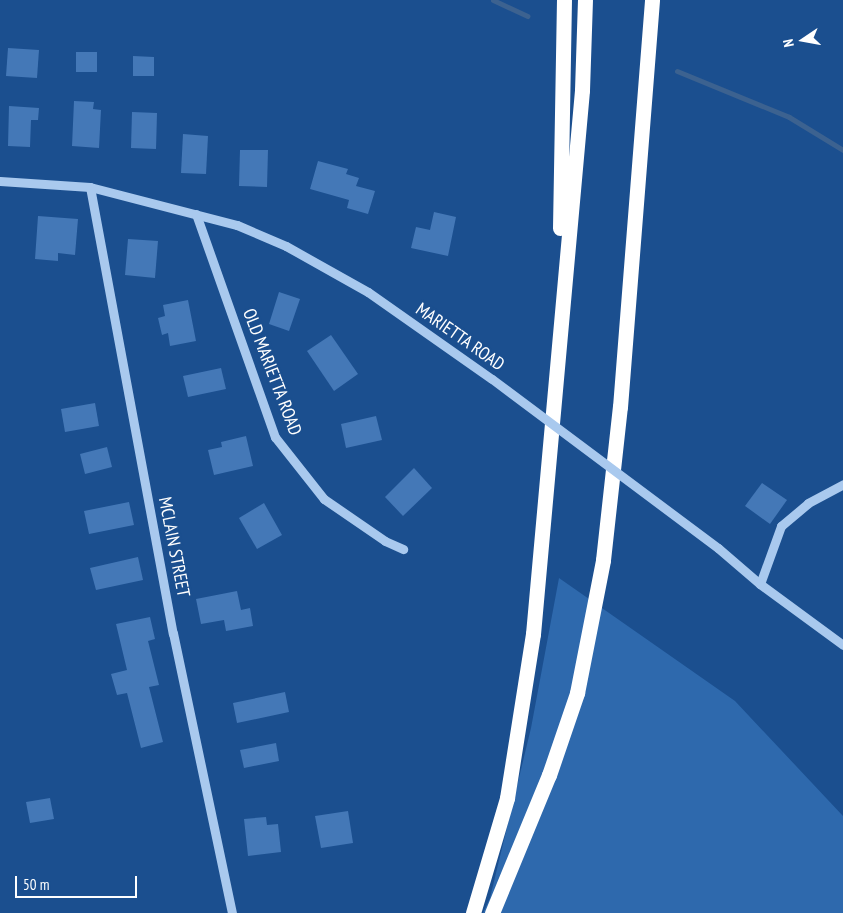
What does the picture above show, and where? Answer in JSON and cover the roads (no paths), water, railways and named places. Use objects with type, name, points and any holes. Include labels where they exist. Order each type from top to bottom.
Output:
[{"type":"highway","points":[[557,365],[564,0]]},
{"type":"highway","points":[[473,913],[507,798],[526,694],[544,533],[582,90],[585,0]]},
{"type":"highway","points":[[492,913],[532,820],[577,693],[603,560],[620,407],[652,0]]},
{"type":"street","name":"MARIETTA ROAD","points":[[0,181],[90,187],[196,214],[238,226],[317,262],[368,292],[492,379],[718,548],[760,584],[843,645]]},
{"type":"street","name":"MCLAIN STREET","points":[[90,187],[173,633],[232,913]]},
{"type":"street","name":"OLD MARIETTA ROAD","points":[[196,214],[275,437],[324,499],[385,541],[403,549]]},
{"type":"street","points":[[760,584],[780,526],[808,503],[843,484]]},
{"type":"waterway","points":[[493,0],[528,16]]},
{"type":"waterway","points":[[677,71],[789,117],[843,150]]}]
